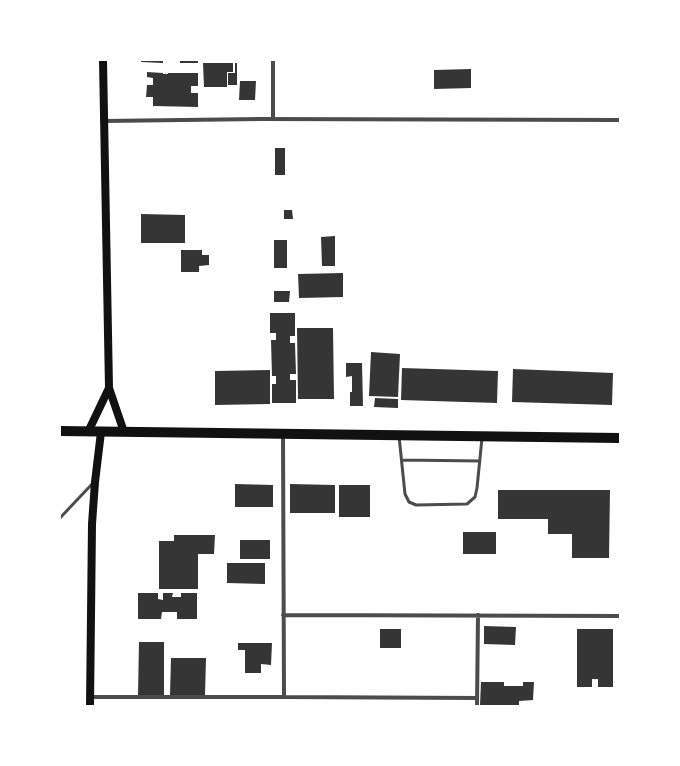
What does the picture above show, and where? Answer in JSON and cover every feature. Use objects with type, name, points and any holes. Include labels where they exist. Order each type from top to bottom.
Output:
[{"type":"highway","points":[[60,431],[620,438]]},
{"type":"main road","points":[[103,60],[109,388],[124,432]]},
{"type":"main road","points":[[88,432],[109,388]]},
{"type":"main road","points":[[90,702],[92,524],[101,432]]},
{"type":"street","points":[[273,60],[273,119]]},
{"type":"street","points":[[104,121],[190,119],[620,120]]},
{"type":"street","points":[[283,434],[284,697]]},
{"type":"street","points":[[284,615],[620,616]]},
{"type":"street","points":[[477,706],[478,615]]},
{"type":"street","points":[[90,702],[284,697],[477,698]]},
{"type":"lane","points":[[399,435],[405,494],[409,502],[416,505],[467,504],[475,497],[483,436]]},
{"type":"lane","points":[[402,460],[480,461]]},
{"type":"lane","points":[[60,518],[95,482]]},
{"type":"building","points":[[141,60],[163,60],[163,63],[141,62]]},
{"type":"building","points":[[180,60],[198,60],[198,63],[180,63]]},
{"type":"building","points":[[203,63],[233,63],[233,72],[227,72],[227,87],[204,87]]},
{"type":"building","points":[[235,63],[237,63],[237,85],[228,85],[228,73],[235,73]]},
{"type":"building","points":[[471,69],[471,88],[434,89],[434,70]]},
{"type":"building","points":[[147,72],[163,74],[198,73],[198,86],[191,86],[191,93],[198,93],[198,107],[153,106],[153,97],[146,97],[147,85],[153,85],[153,78],[147,77]]},
{"type":"building","points":[[240,81],[256,81],[255,100],[239,100]]},
{"type":"building","points":[[275,148],[285,148],[285,175],[275,175]]},
{"type":"building","points":[[284,210],[292,210],[293,219],[284,219]]},
{"type":"building","points":[[141,214],[185,215],[185,243],[141,243]]},
{"type":"building","points":[[335,236],[335,266],[322,266],[321,237]]},
{"type":"building","points":[[274,240],[287,240],[287,268],[274,268]]},
{"type":"building","points":[[181,250],[202,250],[202,255],[209,255],[209,265],[199,266],[199,272],[181,272]]},
{"type":"building","points":[[343,273],[343,297],[299,298],[298,274]]},
{"type":"building","points":[[274,291],[290,291],[289,302],[274,302]]},
{"type":"building","points":[[270,313],[295,313],[295,336],[290,336],[290,343],[295,343],[296,374],[290,374],[290,380],[296,380],[296,403],[272,403],[272,384],[276,384],[276,376],[272,376],[271,340],[276,340],[276,333],[270,333]]},
{"type":"building","points":[[297,328],[333,328],[334,399],[298,399]]},
{"type":"building","points":[[371,352],[400,354],[398,397],[369,396]]},
{"type":"building","points":[[346,363],[362,363],[363,406],[350,406],[352,376],[346,377]]},
{"type":"building","points":[[402,368],[498,371],[497,403],[401,400]]},
{"type":"building","points":[[513,369],[613,373],[612,405],[512,402]]},
{"type":"building","points":[[270,370],[270,404],[215,405],[215,371]]},
{"type":"building","points":[[375,398],[398,399],[398,408],[374,407]]},
{"type":"building","points":[[235,484],[273,485],[273,507],[235,507]]},
{"type":"building","points":[[290,484],[335,485],[335,513],[290,513]]},
{"type":"building","points":[[339,485],[370,485],[370,517],[339,517]]},
{"type":"building","points":[[498,490],[610,490],[609,558],[572,558],[572,534],[548,534],[548,519],[498,519]]},
{"type":"building","points":[[463,532],[496,532],[496,554],[463,554]]},
{"type":"building","points":[[174,535],[215,535],[214,554],[198,554],[198,589],[159,589],[159,541],[174,541]]},
{"type":"building","points":[[240,540],[270,540],[270,559],[240,559]]},
{"type":"building","points":[[227,563],[265,563],[265,584],[227,583]]},
{"type":"building","points":[[138,593],[158,593],[158,599],[163,600],[163,593],[173,593],[172,597],[181,597],[181,593],[197,593],[197,619],[177,619],[177,612],[162,612],[161,619],[138,619]]},
{"type":"building","points":[[484,626],[516,627],[515,645],[484,644]]},
{"type":"building","points":[[380,629],[401,629],[401,648],[380,648]]},
{"type":"building","points":[[577,629],[613,629],[613,687],[598,687],[598,679],[592,679],[592,687],[577,687]]},
{"type":"building","points":[[139,642],[164,642],[164,695],[138,695]]},
{"type":"building","points":[[238,643],[272,643],[271,665],[261,664],[261,673],[245,673],[245,650],[238,650]]},
{"type":"building","points":[[171,658],[206,658],[205,695],[170,695]]},
{"type":"building","points":[[481,682],[504,682],[504,686],[523,686],[523,682],[534,682],[533,700],[519,701],[519,705],[480,705]]}]
